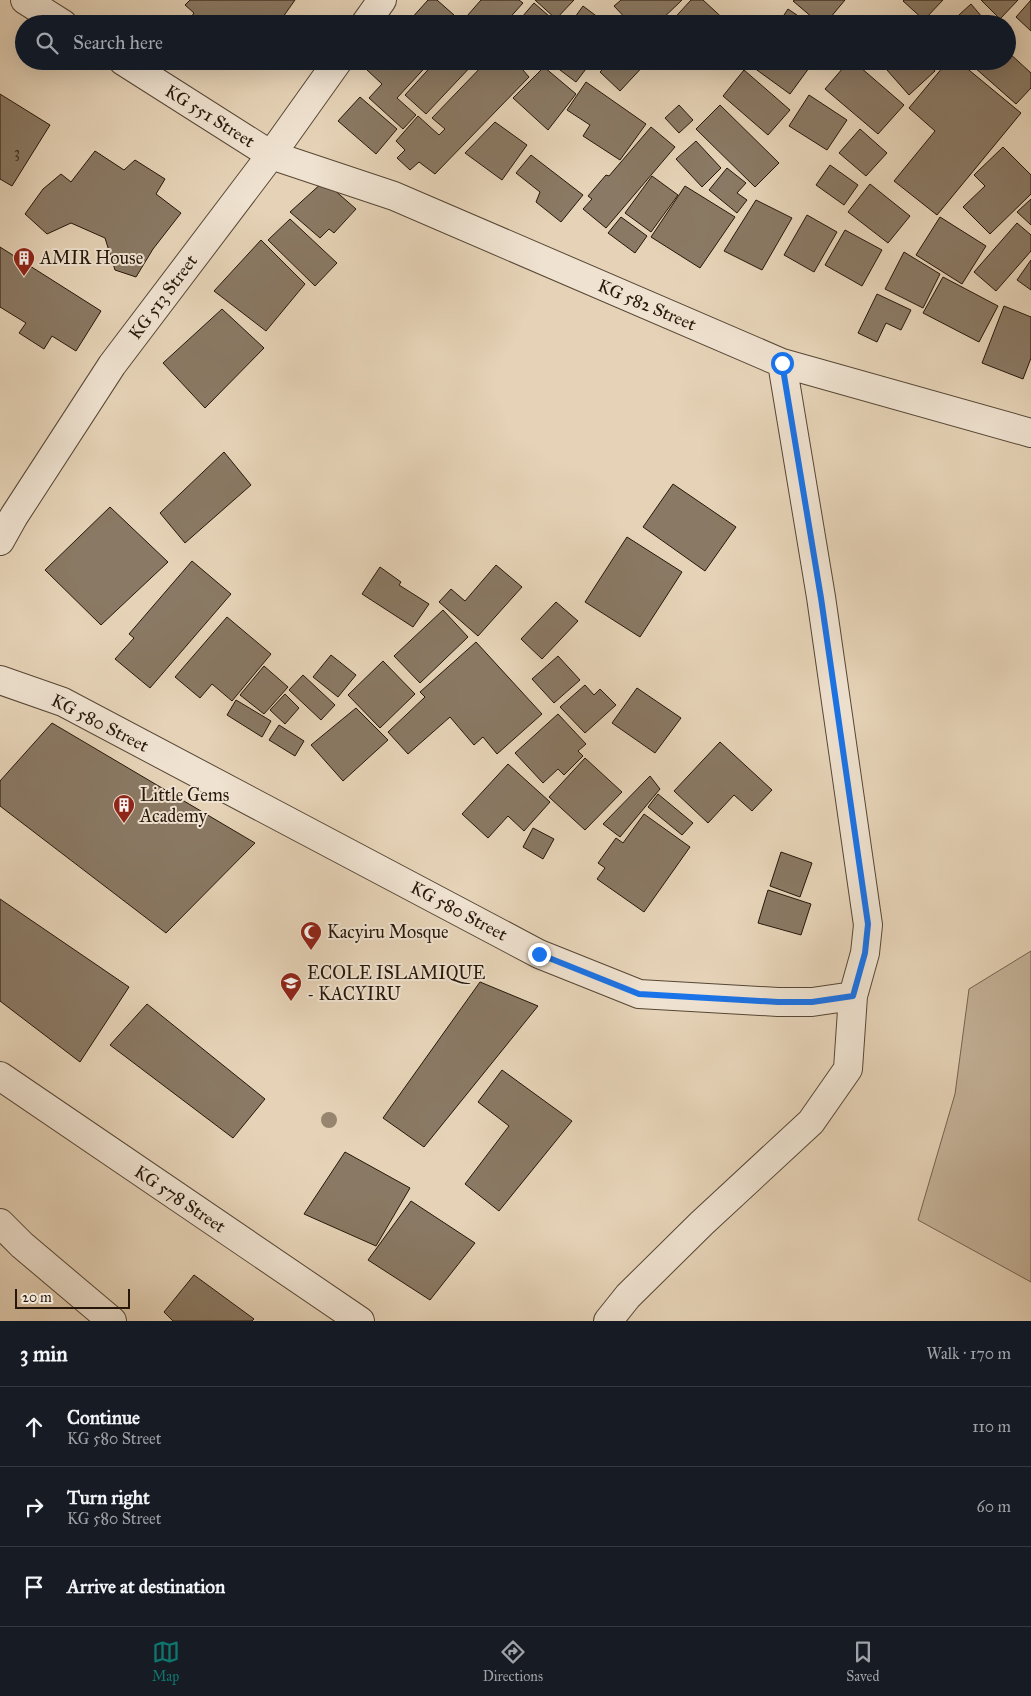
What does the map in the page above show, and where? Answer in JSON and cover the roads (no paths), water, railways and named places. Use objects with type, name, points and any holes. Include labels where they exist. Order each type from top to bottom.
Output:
[{"type":"street","points":[[25,0],[49,15]]},
{"type":"street","points":[[371,15],[382,0]]},
{"type":"street","name":"KG 551 Street","points":[[137,70],[271,155]]},
{"type":"street","name":"KG 513 Street","points":[[0,541],[14,516],[112,365],[271,155],[332,70]]},
{"type":"street","name":"KG 582 Street","points":[[271,155],[394,196],[782,363],[1031,433]]},
{"type":"street","points":[[608,1321],[635,1289],[702,1223],[811,1122],[848,1069],[853,996],[865,953],[868,924],[821,598],[782,363]]},
{"type":"street","name":"KG 580 Street","points":[[0,680],[63,702],[539,954],[639,994],[778,1002],[812,1002],[853,996]]},
{"type":"street","name":"KG 578 Street","points":[[0,1076],[360,1321]]},
{"type":"street","points":[[0,1223],[22,1245],[112,1321]]},
{"type":"place","name":"AMIR House","points":[[24,277]]},
{"type":"place","name":"Little Gems Academy","points":[[124,824]]},
{"type":"place","name":"Kacyiru Mosque","points":[[311,951]]},
{"type":"place","name":"ECOLE ISLAMIQUE - KACYIRU","points":[[291,1002]]}]
